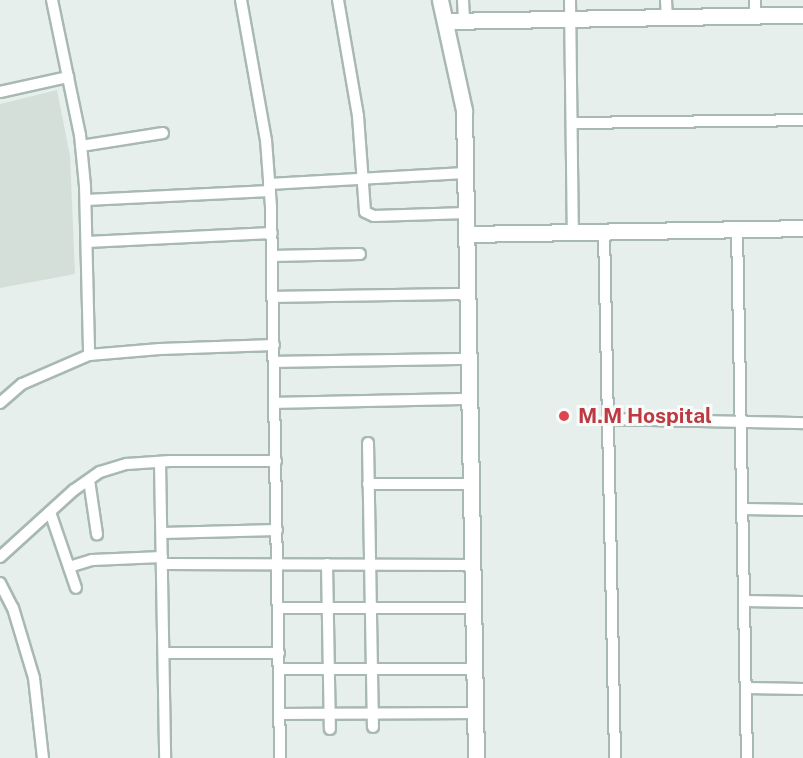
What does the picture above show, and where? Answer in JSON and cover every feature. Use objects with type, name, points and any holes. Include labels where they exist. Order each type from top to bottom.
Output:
[{"type":"street","points":[[52,0],[81,146],[86,200],[89,355]]},
{"type":"street","points":[[241,0],[266,140],[272,233],[280,758]]},
{"type":"street","points":[[338,0],[358,116],[364,179],[364,207],[368,214],[466,213]]},
{"type":"street","points":[[440,0],[464,110],[476,758]]},
{"type":"street","points":[[463,0],[464,21]]},
{"type":"street","points":[[570,0],[573,232]]},
{"type":"street","points":[[666,0],[667,17]]},
{"type":"street","points":[[445,21],[667,17],[755,8],[803,15]]},
{"type":"street","points":[[0,92],[68,77]]},
{"type":"street","points":[[572,123],[803,120]]},
{"type":"street","points":[[81,146],[163,133]]},
{"type":"street","points":[[86,200],[465,173]]},
{"type":"street","points":[[466,234],[803,228]]},
{"type":"street","points":[[737,229],[747,758]]},
{"type":"street","points":[[604,231],[615,758]]},
{"type":"street","points":[[87,242],[272,233]]},
{"type":"street","points":[[272,256],[360,254]]},
{"type":"street","points":[[273,297],[467,294]]},
{"type":"street","points":[[0,404],[22,384],[89,355],[160,349],[274,345]]},
{"type":"street","points":[[274,362],[469,359]]},
{"type":"street","points":[[275,404],[469,399]]},
{"type":"street","points":[[608,419],[803,423]]},
{"type":"street","points":[[368,443],[373,727]]},
{"type":"street","points":[[0,557],[50,512],[100,472],[127,464],[276,461]]},
{"type":"street","points":[[160,462],[165,758]]},
{"type":"street","points":[[89,480],[97,534]]},
{"type":"street","points":[[368,484],[471,484]]},
{"type":"street","points":[[743,510],[803,510]]},
{"type":"street","points":[[50,512],[76,588]]},
{"type":"street","points":[[162,533],[277,530]]},
{"type":"street","points":[[69,567],[92,560],[473,565]]},
{"type":"street","points":[[327,564],[330,729]]},
{"type":"street","points":[[0,583],[14,608],[34,678],[43,758]]},
{"type":"street","points":[[744,601],[803,602]]},
{"type":"street","points":[[278,608],[473,608]]},
{"type":"street","points":[[164,653],[279,653]]},
{"type":"street","points":[[279,669],[475,669]]},
{"type":"street","points":[[746,688],[803,689]]},
{"type":"street","points":[[280,714],[475,712]]},
{"type":"shaded area","points":[[57,90],[70,156],[75,274],[0,288],[0,104]]},
{"type":"place","name":"M.M Hospital","points":[[564,416]]}]
